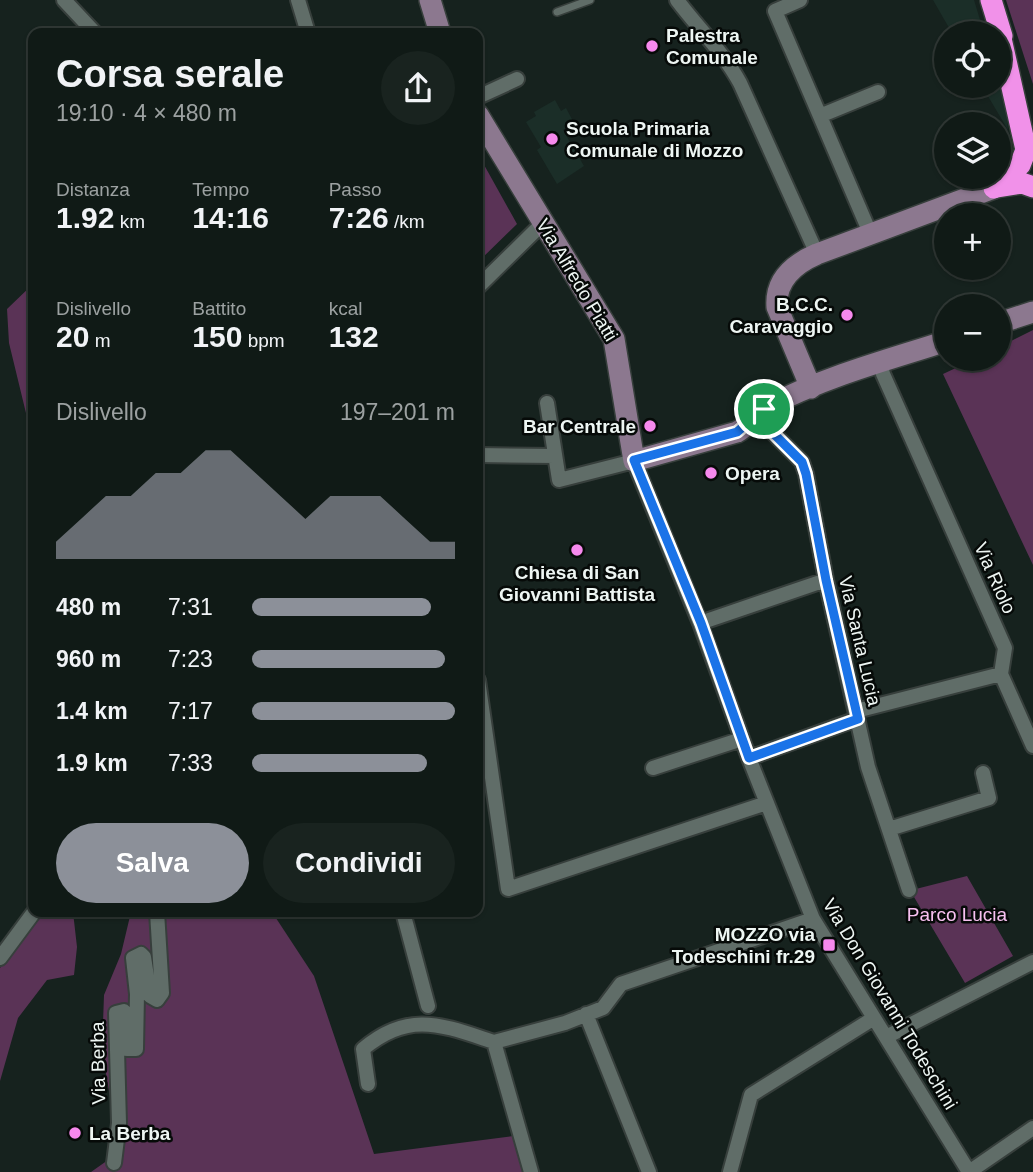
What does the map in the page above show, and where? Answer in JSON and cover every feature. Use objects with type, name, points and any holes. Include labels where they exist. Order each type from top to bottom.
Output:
[{"type":"highway","points":[[991,0],[997,21]]},
{"type":"highway","points":[[1011,63],[1032,125]]},
{"type":"highway","points":[[1011,82],[1026,150],[1020,165],[1011,173]]},
{"type":"highway","points":[[1011,185],[1021,183],[1033,187]]},
{"type":"street","points":[[64,0],[90,28]]},
{"type":"street","points":[[298,0],[306,28]]},
{"type":"street","points":[[430,0],[438,28]]},
{"type":"street","points":[[677,0],[699,31],[730,65],[740,83],[817,254]]},
{"type":"street","points":[[800,0],[775,11],[822,115],[870,233]]},
{"type":"street","points":[[483,95],[517,79]]},
{"type":"street","points":[[822,115],[878,92]]},
{"type":"street","name":"Via Alfredo Piatti","points":[[483,123],[614,339],[634,460]]},
{"type":"street","points":[[811,388],[783,327],[777,300],[785,277],[805,259],[991,189]]},
{"type":"street","points":[[483,282],[543,223]]},
{"type":"street","points":[[1011,319],[1033,312]]},
{"type":"street","points":[[547,403],[559,480],[737,432],[764,409],[811,388],[934,345]]},
{"type":"street","name":"Via Riolo","points":[[880,362],[1005,648],[1001,674]]},
{"type":"street","name":"Via Santa Lucia","points":[[764,409],[773,433],[802,462],[806,474],[826,580],[868,767],[909,890]]},
{"type":"street","points":[[483,455],[555,456]]},
{"type":"street","name":"Via Don Giovanni Todeschini","points":[[634,460],[701,623],[749,758],[813,919],[968,1172]]},
{"type":"street","points":[[701,623],[826,580]]},
{"type":"street","points":[[749,758],[857,715],[1001,674],[1033,746]]},
{"type":"street","points":[[483,735],[508,889],[767,803]]},
{"type":"street","points":[[653,768],[742,739]]},
{"type":"street","points":[[888,830],[989,798],[983,773]]},
{"type":"street","points":[[0,958],[30,917]]},
{"type":"street","name":"Via Berba","points":[[114,1163],[119,1123],[116,1074],[118,1034],[114,1019],[119,1010],[128,1016],[126,1045],[127,1049],[136,1049],[137,994],[133,958],[141,954],[144,957],[150,996],[158,1000],[162,993],[157,917]]},
{"type":"street","points":[[404,917],[428,1006]]},
{"type":"street","points":[[368,1084],[363,1049],[383,1032],[411,1025],[438,1024],[494,1042],[607,1006],[621,984],[813,919]]},
{"type":"street","points":[[886,1037],[1033,961]]},
{"type":"street","points":[[586,1014],[649,1172]]},
{"type":"street","points":[[730,1172],[751,1095],[874,1018]]},
{"type":"street","points":[[494,1042],[531,1172]]},
{"type":"street","points":[[952,1172],[968,1172],[1033,1128]]},
{"type":"lane","points":[[557,12],[590,0]]},
{"type":"shaded area","points":[[933,0],[974,0],[980,21],[945,21]]},
{"type":"shaded area","points":[[989,98],[1003,98],[1006,112],[997,112]]},
{"type":"shaded area","name":"Scuola Primaria Comunale di Mozzo","points":[[555,100],[561,111],[566,108],[574,123],[563,130],[584,166],[557,184],[537,150],[541,147],[526,122],[536,116],[534,112]]},
{"type":"green space","points":[[1006,0],[1033,0],[1033,84],[1032,81]]},
{"type":"green space","points":[[483,163],[517,224],[483,257]]},
{"type":"green space","points":[[28,289],[28,421],[9,343],[7,309]]},
{"type":"green space","points":[[1033,330],[1033,565],[943,374],[949,371],[1011,371],[1011,341]]},
{"type":"green space","name":"Parco Lucia","points":[[967,876],[1013,956],[965,983],[914,897],[904,892]]},
{"type":"green space","points":[[36,917],[74,917],[77,947],[74,975],[47,980],[18,1018],[0,1081],[0,968]]},
{"type":"green space","points":[[130,917],[275,917],[314,976],[374,1154],[513,1136],[524,1172],[91,1172],[108,1160],[118,1142],[102,1051],[104,995],[121,954]]},
{"type":"place","name":"Palestra Comunale","points":[[652,46]]},
{"type":"place","name":"Scuola Primaria Comunale di Mozzo","points":[[552,139]]},
{"type":"place","name":"B.C.C. Caravaggio","points":[[847,315]]},
{"type":"place","name":"Bar Centrale","points":[[650,426]]},
{"type":"place","name":"Opera","points":[[711,473]]},
{"type":"place","name":"Chiesa di San Giovanni Battista","points":[[577,550]]},
{"type":"place","name":"MOZZO via Todeschini fr.29","points":[[829,945]]},
{"type":"place","name":"La Berba","points":[[75,1133]]},
{"type":"route","points":[[764,409],[773,433],[802,462],[806,474],[826,580],[858,719],[749,758],[701,623],[634,460],[737,432],[750,425],[755,416],[764,409]]}]
